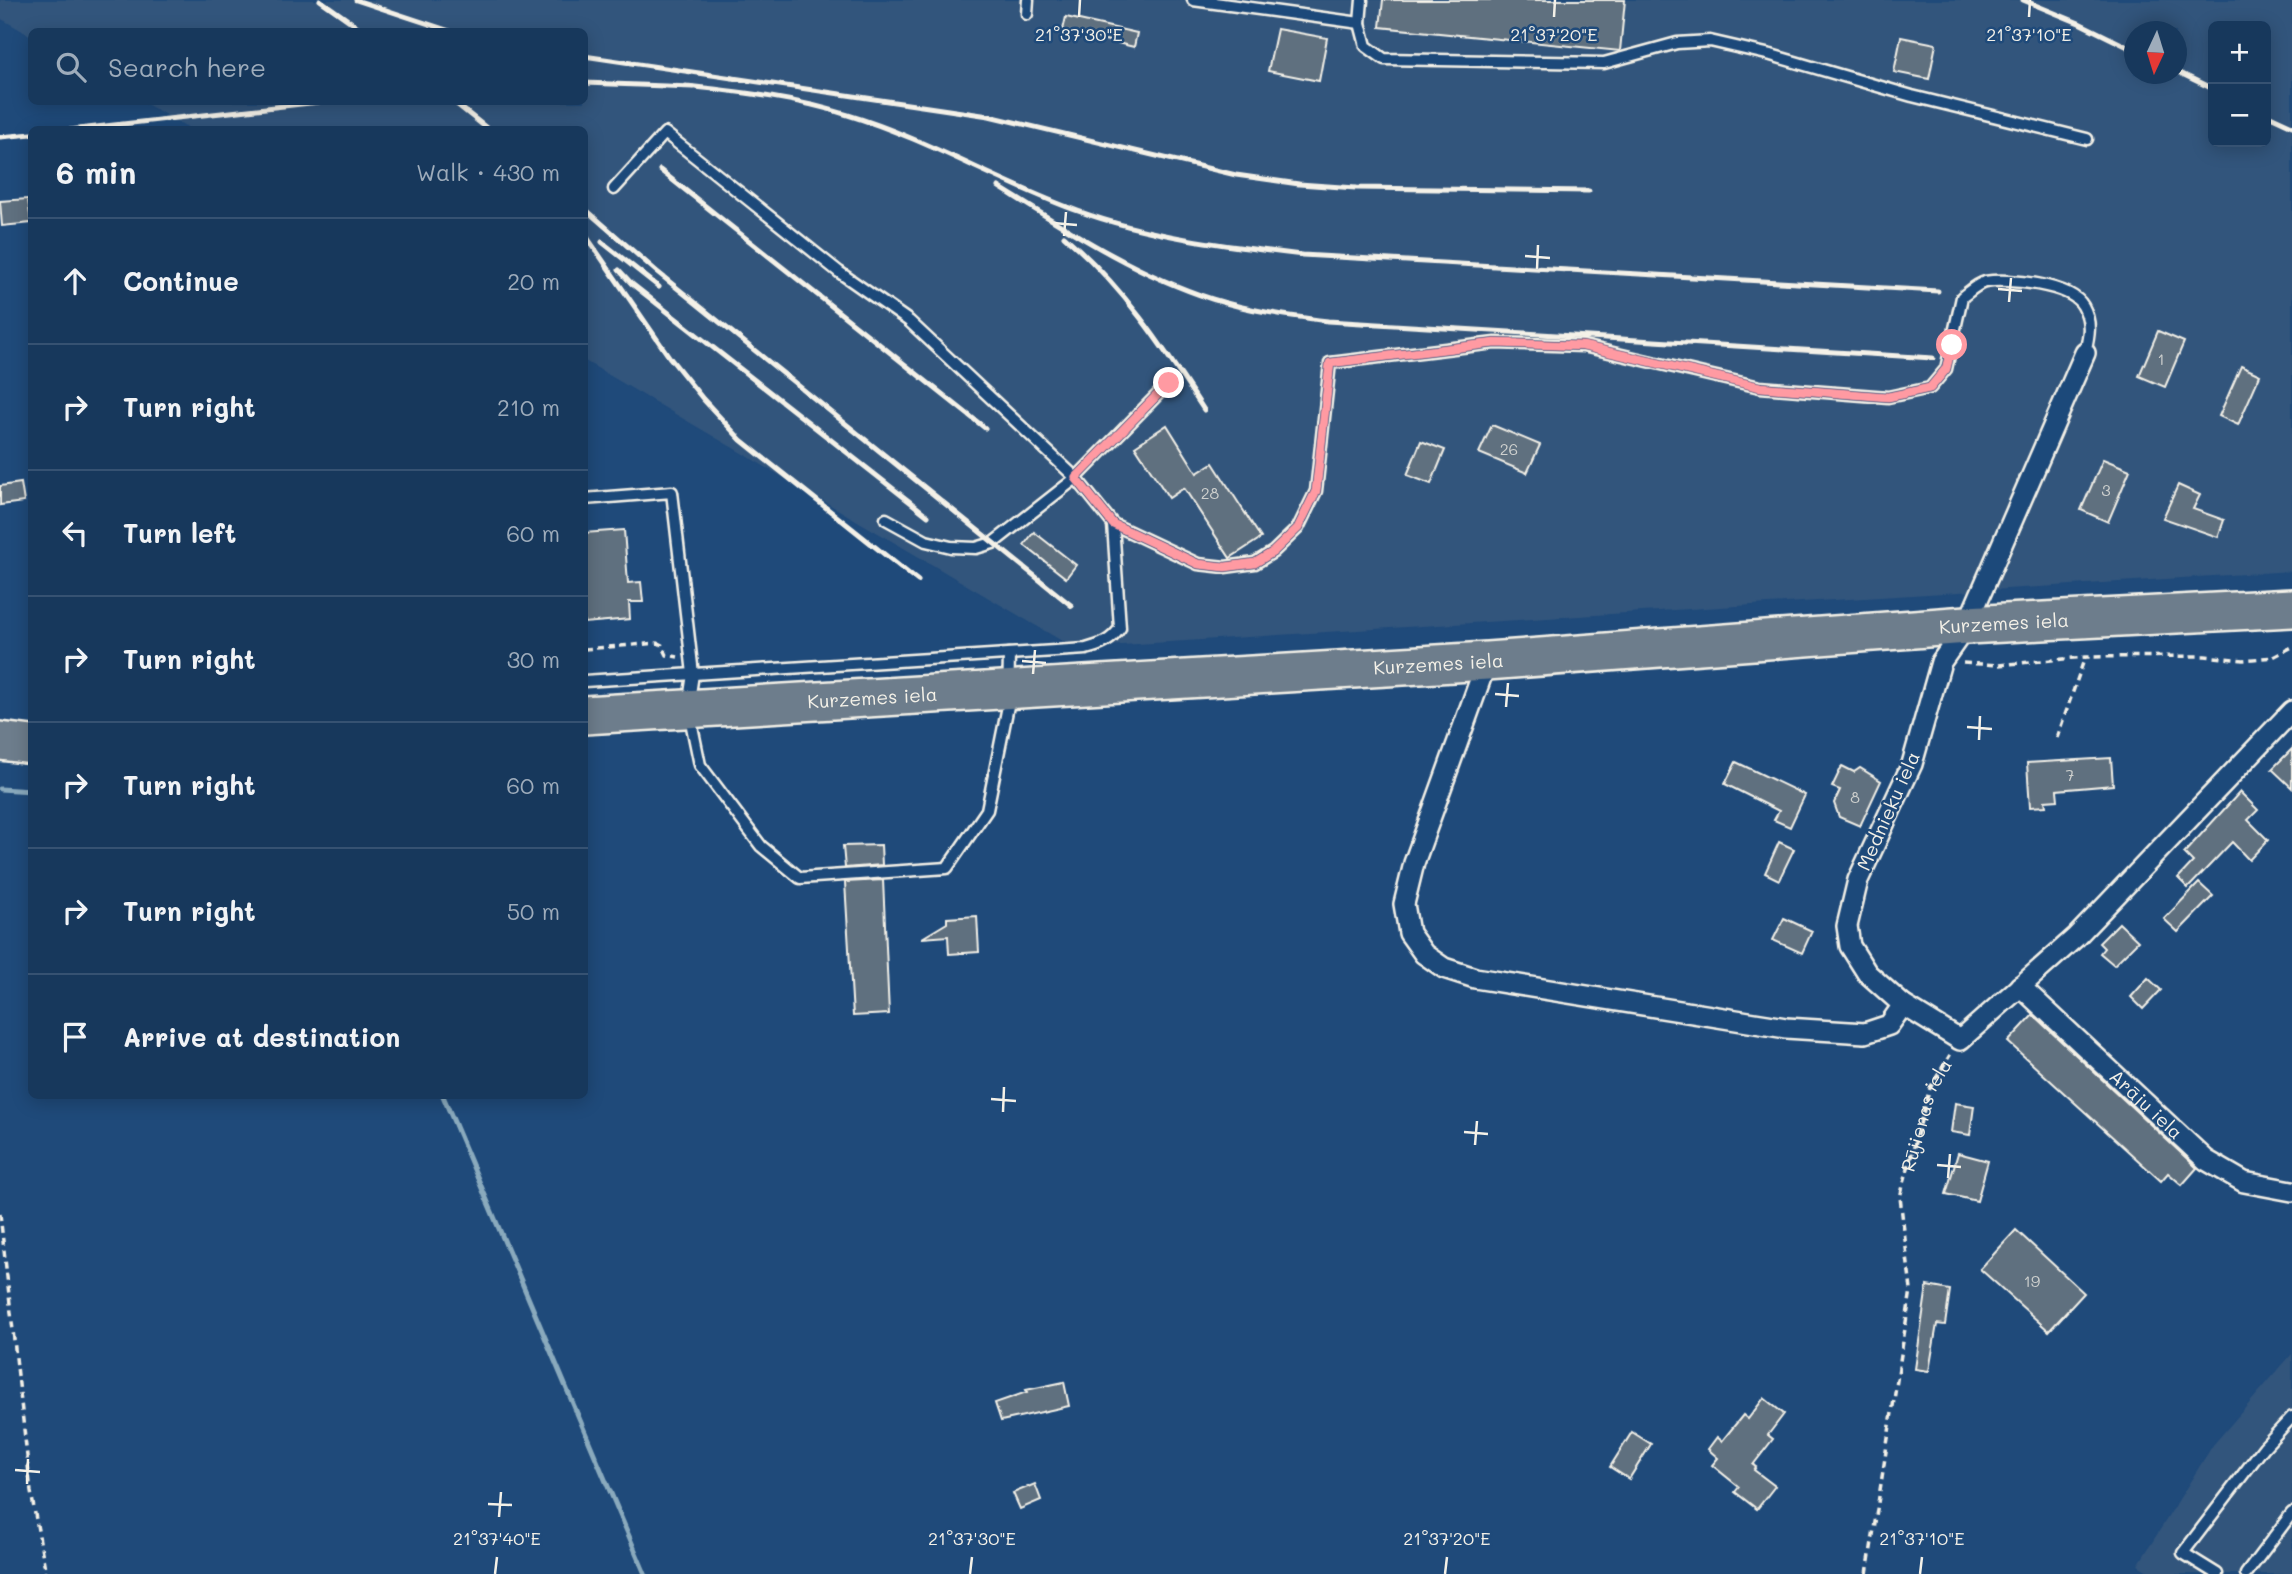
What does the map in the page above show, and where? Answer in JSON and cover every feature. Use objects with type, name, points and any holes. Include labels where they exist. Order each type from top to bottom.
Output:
[{"type":"highway","name":"Kurzemes iela","points":[[588,714],[690,691],[1010,671],[1487,661],[1966,625],[2292,608]]},
{"type":"highway","points":[[0,741],[28,744]]},
{"type":"street","name":"Mednieku iela","points":[[1960,1040],[1903,1005],[1867,973],[1850,946],[1847,926],[1858,880],[1912,764],[1941,662],[1966,625],[2085,353]]},
{"type":"street","points":[[1487,661],[1414,863],[1404,904],[1409,933],[1424,954],[1444,968],[1475,978],[1786,1028],[1865,1033],[1889,1025],[1903,1005]]},
{"type":"street","name":"Rūjienas iela","points":[[1960,1040],[2076,937],[2292,711]]},
{"type":"street","name":"Arāju iela","points":[[2020,986],[2206,1160],[2244,1182],[2292,1191]]},
{"type":"lane","points":[[1027,14],[1028,0]]},
{"type":"lane","points":[[1193,0],[1360,23]]},
{"type":"lane","points":[[1362,0],[1360,23],[1366,46],[1384,58],[1604,63],[1677,43],[1710,41],[1771,55],[1912,96],[2087,139]]},
{"type":"lane","points":[[614,189],[665,133],[839,272],[909,321],[1076,478],[1113,524],[1198,564],[1225,567],[1255,563],[1273,552],[1298,528],[1316,491],[1330,363],[1495,343],[1583,346],[1760,387],[1888,397],[1930,388],[1946,369],[1962,297],[1983,282],[2021,281],[2063,291],[2082,303],[2090,327],[2085,353]]},
{"type":"lane","points":[[886,519],[926,541],[951,547],[976,548],[993,543],[1076,478],[1169,383]]},
{"type":"lane","points":[[588,499],[672,492],[691,656],[690,691],[700,765],[761,846],[800,878],[947,868],[987,810],[1010,671],[1104,644],[1114,637],[1120,628],[1113,524]]},
{"type":"lane","points":[[588,681],[690,691]]},
{"type":"lane","points":[[2217,1574],[2183,1553],[2264,1447],[2292,1417]]},
{"type":"lane","points":[[2246,1574],[2292,1513]]},
{"type":"path","points":[[588,649],[658,643],[662,645],[667,656],[691,656]]},
{"type":"path","points":[[2057,738],[2085,657]]},
{"type":"path","name":"Rūjienas iela","points":[[1867,1574],[1911,1290],[1900,1197],[1930,1088],[1960,1040]]},
{"type":"path","points":[[0,1214],[31,1492],[46,1574]]},
{"type":"shaded area","points":[[0,0],[2292,0],[2292,571],[1074,648],[588,363],[588,126],[186,126],[148,105],[588,105],[588,28],[28,28],[28,34],[0,18]]},
{"type":"shaded area","points":[[2292,1354],[2292,1574],[2153,1574],[2138,1565],[2213,1445]]},
{"type":"building","points":[[1383,0],[1625,0],[1620,51],[1380,27]]},
{"type":"building","points":[[1066,17],[1137,33],[1134,47],[1063,30]]},
{"type":"building","points":[[1277,29],[1327,38],[1319,81],[1268,71]]},
{"type":"building","points":[[1901,37],[1936,44],[1929,79],[1894,72]]},
{"type":"building","points":[[28,199],[28,223],[2,226],[0,201]]},
{"type":"building","points":[[2158,331],[2184,342],[2165,387],[2139,376]]},
{"type":"building","points":[[2241,366],[2260,375],[2238,425],[2219,416]]},
{"type":"building","points":[[1167,425],[1197,473],[1213,463],[1261,538],[1230,558],[1184,488],[1169,498],[1135,446]]},
{"type":"building","points":[[1492,425],[1540,445],[1527,473],[1479,453]]},
{"type":"building","points":[[1421,441],[1445,450],[1431,484],[1407,475]]},
{"type":"building","points":[[2103,459],[2130,470],[2108,522],[2081,510]]},
{"type":"building","points":[[21,483],[24,502],[0,505],[0,486]]},
{"type":"building","points":[[2178,485],[2200,495],[2193,509],[2224,520],[2218,537],[2163,518]]},
{"type":"building","points":[[624,530],[628,583],[641,582],[643,602],[629,602],[630,619],[588,623],[588,533]]},
{"type":"building","points":[[1034,532],[1076,565],[1066,578],[1024,545]]},
{"type":"building","points":[[2292,749],[2292,788],[2272,769]]},
{"type":"building","points":[[2111,758],[2113,785],[2057,790],[2058,800],[2045,801],[2046,806],[2030,807],[2027,763]]},
{"type":"building","points":[[1736,762],[1805,795],[1790,827],[1774,820],[1779,811],[1725,784]]},
{"type":"building","points":[[1842,766],[1854,772],[1860,768],[1881,781],[1860,826],[1839,817],[1834,803],[1840,790],[1832,787]]},
{"type":"building","points":[[2240,792],[2258,810],[2248,820],[2268,840],[2249,860],[2232,842],[2188,888],[2178,878],[2193,862],[2184,853]]},
{"type":"building","points":[[1779,842],[1794,849],[1779,880],[1765,873]]},
{"type":"building","points":[[881,845],[882,865],[845,868],[843,846]]},
{"type":"building","points":[[883,880],[889,1014],[853,1016],[845,882]]},
{"type":"building","points":[[2199,883],[2213,896],[2178,932],[2164,919]]},
{"type":"building","points":[[977,916],[979,952],[949,954],[948,936],[922,938],[947,923],[947,918]]},
{"type":"building","points":[[1784,918],[1812,931],[1802,953],[1773,940]]},
{"type":"building","points":[[2119,923],[2138,941],[2114,965],[2100,953],[2104,948],[2099,943]]},
{"type":"building","points":[[2148,978],[2161,990],[2143,1009],[2131,997]]},
{"type":"building","points":[[2033,1015],[2197,1168],[2182,1185],[2168,1173],[2161,1181],[2008,1042]]},
{"type":"building","points":[[1955,1103],[1974,1106],[1970,1135],[1951,1132]]},
{"type":"building","points":[[1958,1153],[1988,1161],[1977,1201],[1946,1194]]},
{"type":"building","points":[[2016,1230],[2084,1293],[2049,1331],[1980,1269]]},
{"type":"building","points":[[1927,1286],[1950,1290],[1945,1325],[1937,1324],[1929,1371],[1915,1369]]},
{"type":"building","points":[[1064,1382],[1069,1406],[1001,1421],[995,1403],[1027,1392],[1026,1390]]},
{"type":"building","points":[[1764,1398],[1784,1414],[1768,1435],[1773,1439],[1753,1465],[1756,1467],[1754,1470],[1775,1486],[1757,1509],[1735,1492],[1739,1487],[1712,1465],[1718,1458],[1708,1449],[1717,1437],[1722,1441],[1743,1415],[1748,1419]]},
{"type":"building","points":[[1632,1432],[1651,1444],[1629,1479],[1610,1467]]},
{"type":"building","points":[[1035,1484],[1041,1500],[1020,1509],[1013,1493]]},
{"type":"waterway","points":[[0,789],[28,791]]},
{"type":"waterway","points":[[444,1099],[645,1574]]},
{"type":"railway","points":[[320,0],[359,28]]},
{"type":"railway","points":[[356,0],[441,28]]},
{"type":"railway","points":[[2023,0],[2124,45]]},
{"type":"railway","points":[[588,57],[989,116],[1236,175],[1299,184],[1356,188],[1589,191]]},
{"type":"railway","points":[[2187,76],[2208,87]]},
{"type":"railway","points":[[588,83],[693,87]]},
{"type":"railway","points":[[686,86],[788,100],[848,115],[906,136],[1078,211],[1133,228],[1189,239],[1302,255],[1938,291]]},
{"type":"railway","points":[[105,126],[292,105]]},
{"type":"railway","points":[[458,105],[484,126]]},
{"type":"railway","points":[[2271,116],[2292,126]]},
{"type":"railway","points":[[0,137],[28,134]]},
{"type":"railway","points":[[660,170],[985,428]]},
{"type":"railway","points":[[999,187],[1103,250],[1156,277],[1212,299],[1270,313],[1328,321],[1933,358]]},
{"type":"railway","points":[[588,212],[656,271],[1072,606]]},
{"type":"railway","points":[[1064,236],[1123,296],[1157,340],[1204,410]]},
{"type":"railway","points":[[588,239],[670,358],[741,440],[918,581]]},
{"type":"railway","points":[[602,242],[659,287]]},
{"type":"railway","points":[[619,270],[632,284],[928,516]]},
{"type":"route","points":[[1169,383],[1076,478],[1113,524],[1198,564],[1225,567],[1255,563],[1273,552],[1298,528],[1316,491],[1330,363],[1495,343],[1583,346],[1760,387],[1888,397],[1930,388],[1946,369],[1952,345]]}]
